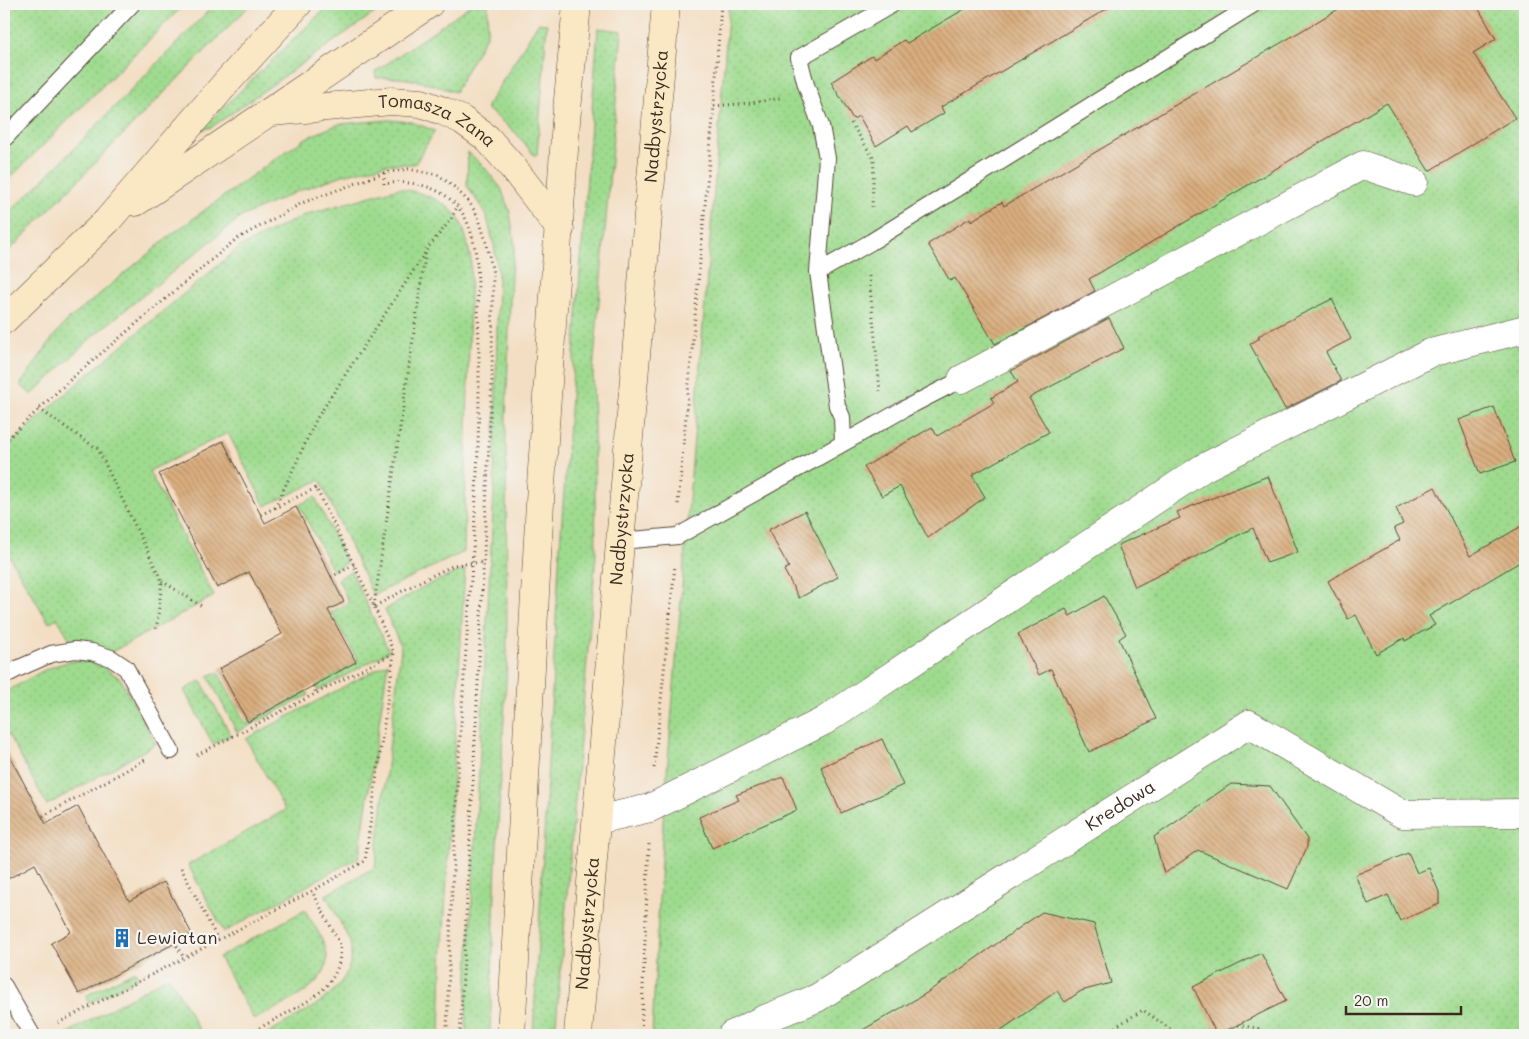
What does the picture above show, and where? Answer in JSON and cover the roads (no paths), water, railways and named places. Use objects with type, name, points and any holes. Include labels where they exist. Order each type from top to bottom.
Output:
[{"type":"street","name":"Tomasza Zana","points":[[4,320],[107,221],[226,83],[298,4]]},
{"type":"street","name":"Tomasza Zana","points":[[107,221],[429,4]]},
{"type":"street","points":[[511,1035],[541,484],[566,121],[577,4]]},
{"type":"street","name":"Nadbystrzycka","points":[[578,1035],[666,4]]},
{"type":"street","name":"Tomasza Zana","points":[[270,112],[391,101],[421,104],[443,111],[462,120],[487,138],[514,169],[560,229]]},
{"type":"street","points":[[962,379],[1363,165],[1414,182]]},
{"type":"street","points":[[597,820],[650,808],[824,721],[1203,468],[1430,352],[1525,329]]},
{"type":"street","name":"Kredowa","points":[[732,1035],[760,1021],[817,998],[1249,724],[1402,814],[1525,813]]},
{"type":"lane","points":[[4,139],[132,4]]},
{"type":"lane","points":[[843,443],[842,417],[837,406],[818,272],[826,158],[821,126],[806,85],[799,58],[893,4]]},
{"type":"lane","points":[[818,272],[863,248],[1254,4]]},
{"type":"lane","points":[[620,541],[678,536],[843,443],[962,379]]},
{"type":"lane","points":[[4,676],[51,654],[75,650],[92,652],[111,658],[126,668],[170,749]]},
{"type":"lane","points":[[4,986],[32,1035]]},
{"type":"place","name":"Lewiatan","points":[[122,938]]}]
